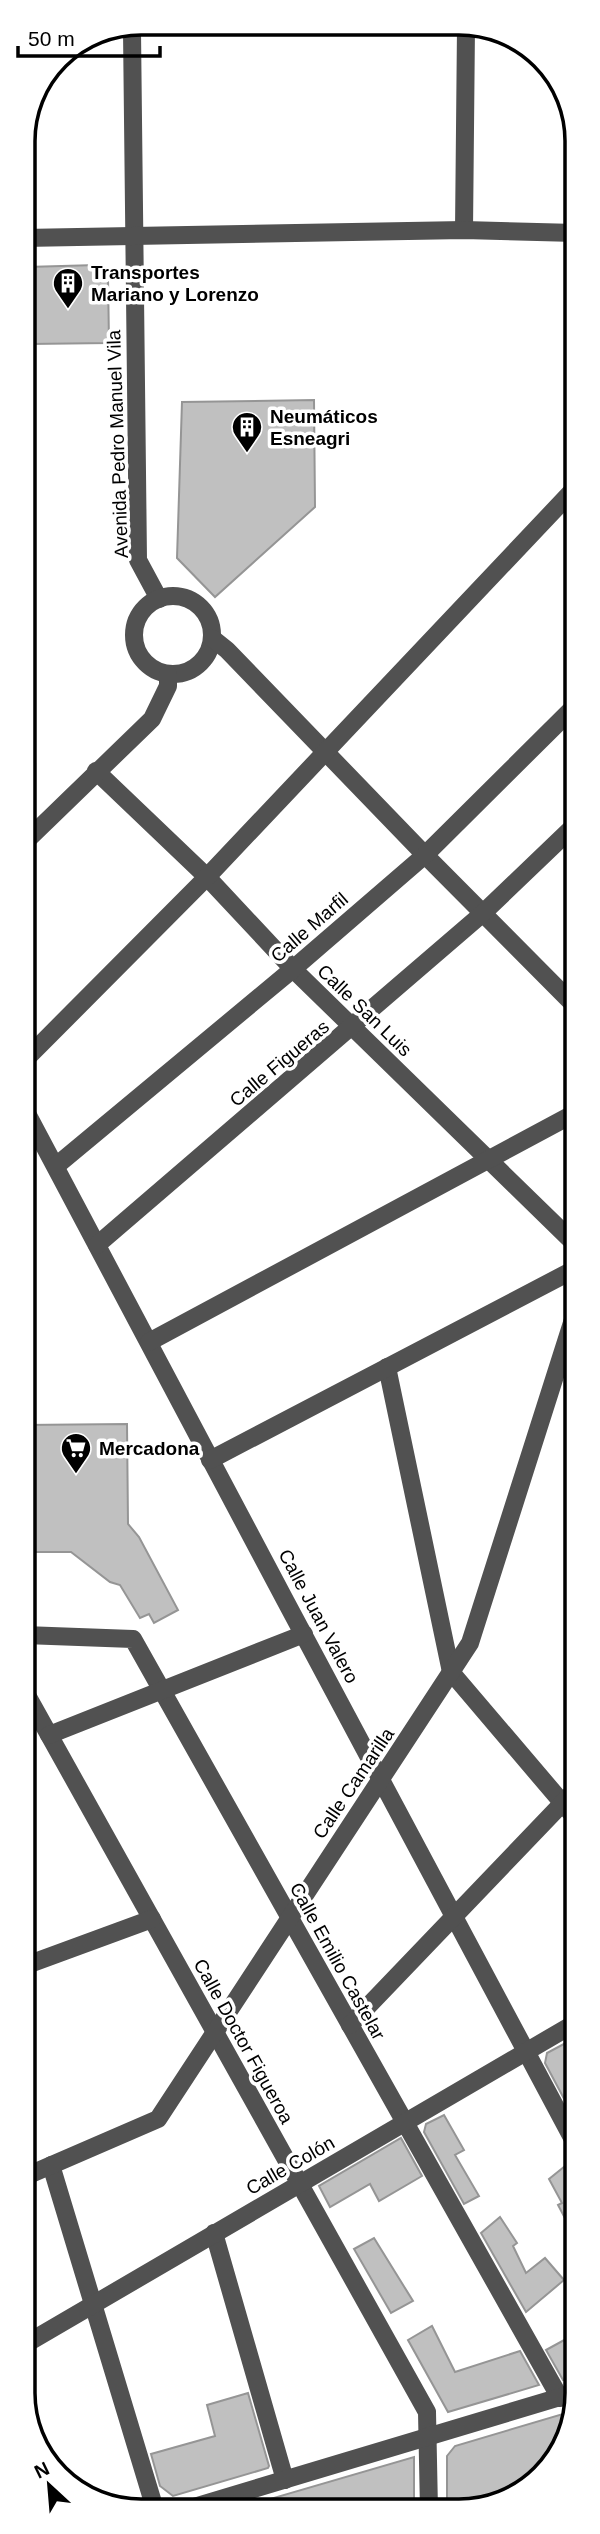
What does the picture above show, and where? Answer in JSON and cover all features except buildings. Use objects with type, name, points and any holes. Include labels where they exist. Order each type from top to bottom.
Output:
[{"type":"street","name":"Avenida Pedro Manuel Vila","points":[[132,36],[138,560],[159,599]]},
{"type":"street","points":[[464,230],[466,36]]},
{"type":"street","points":[[35,238],[464,230],[565,233]]},
{"type":"street","points":[[35,1050],[207,877],[565,499]]},
{"type":"street","points":[[172,596],[185,598],[206,613],[212,638],[209,651],[202,662],[192,670],[180,674],[167,674],[145,663],[134,640],[139,616],[147,606],[172,596]]},
{"type":"street","points":[[212,638],[227,650],[565,997]]},
{"type":"street","points":[[35,832],[152,719],[168,687],[167,674]]},
{"type":"street","name":"Calle Marfil","points":[[55,1166],[293,969],[425,855],[565,716]]},
{"type":"street","name":"Calle San Luis","points":[[96,772],[207,877],[293,969],[565,1235]]},
{"type":"street","name":"Calle Figueras","points":[[97,1245],[354,1027],[482,914],[565,835]]},
{"type":"street","points":[[149,1342],[565,1119]]},
{"type":"street","name":"Calle Juan Valero","points":[[35,1128],[565,2125]]},
{"type":"street","points":[[210,1460],[565,1274]]},
{"type":"street","name":"Calle Camarilla","points":[[35,2172],[159,2119],[289,1916],[470,1643],[565,1345]]},
{"type":"street","points":[[387,1367],[451,1672],[565,1805]]},
{"type":"street","points":[[49,1735],[304,1634]]},
{"type":"street","name":"Calle Emilio Castelar","points":[[35,1635],[133,1639],[405,2122],[565,2388]]},
{"type":"street","name":"Calle Doctor Figueroa","points":[[35,1710],[427,2412],[429,2437]]},
{"type":"street","points":[[350,2025],[563,1803]]},
{"type":"street","points":[[35,1962],[152,1919]]},
{"type":"street","name":"Calle Colón","points":[[35,2338],[565,2029]]},
{"type":"street","points":[[51,2165],[152,2499]]},
{"type":"street","points":[[214,2233],[285,2480]]},
{"type":"street","points":[[221,2499],[565,2396]]},
{"type":"street","points":[[429,2437],[429,2499]]},
{"type":"place","name":"Transportes Mariano y Lorenzo","points":[[68,310]]},
{"type":"place","name":"Neumáticos Esneagri","points":[[247,454]]},
{"type":"place","name":"Mercadona","points":[[76,1475]]}]
